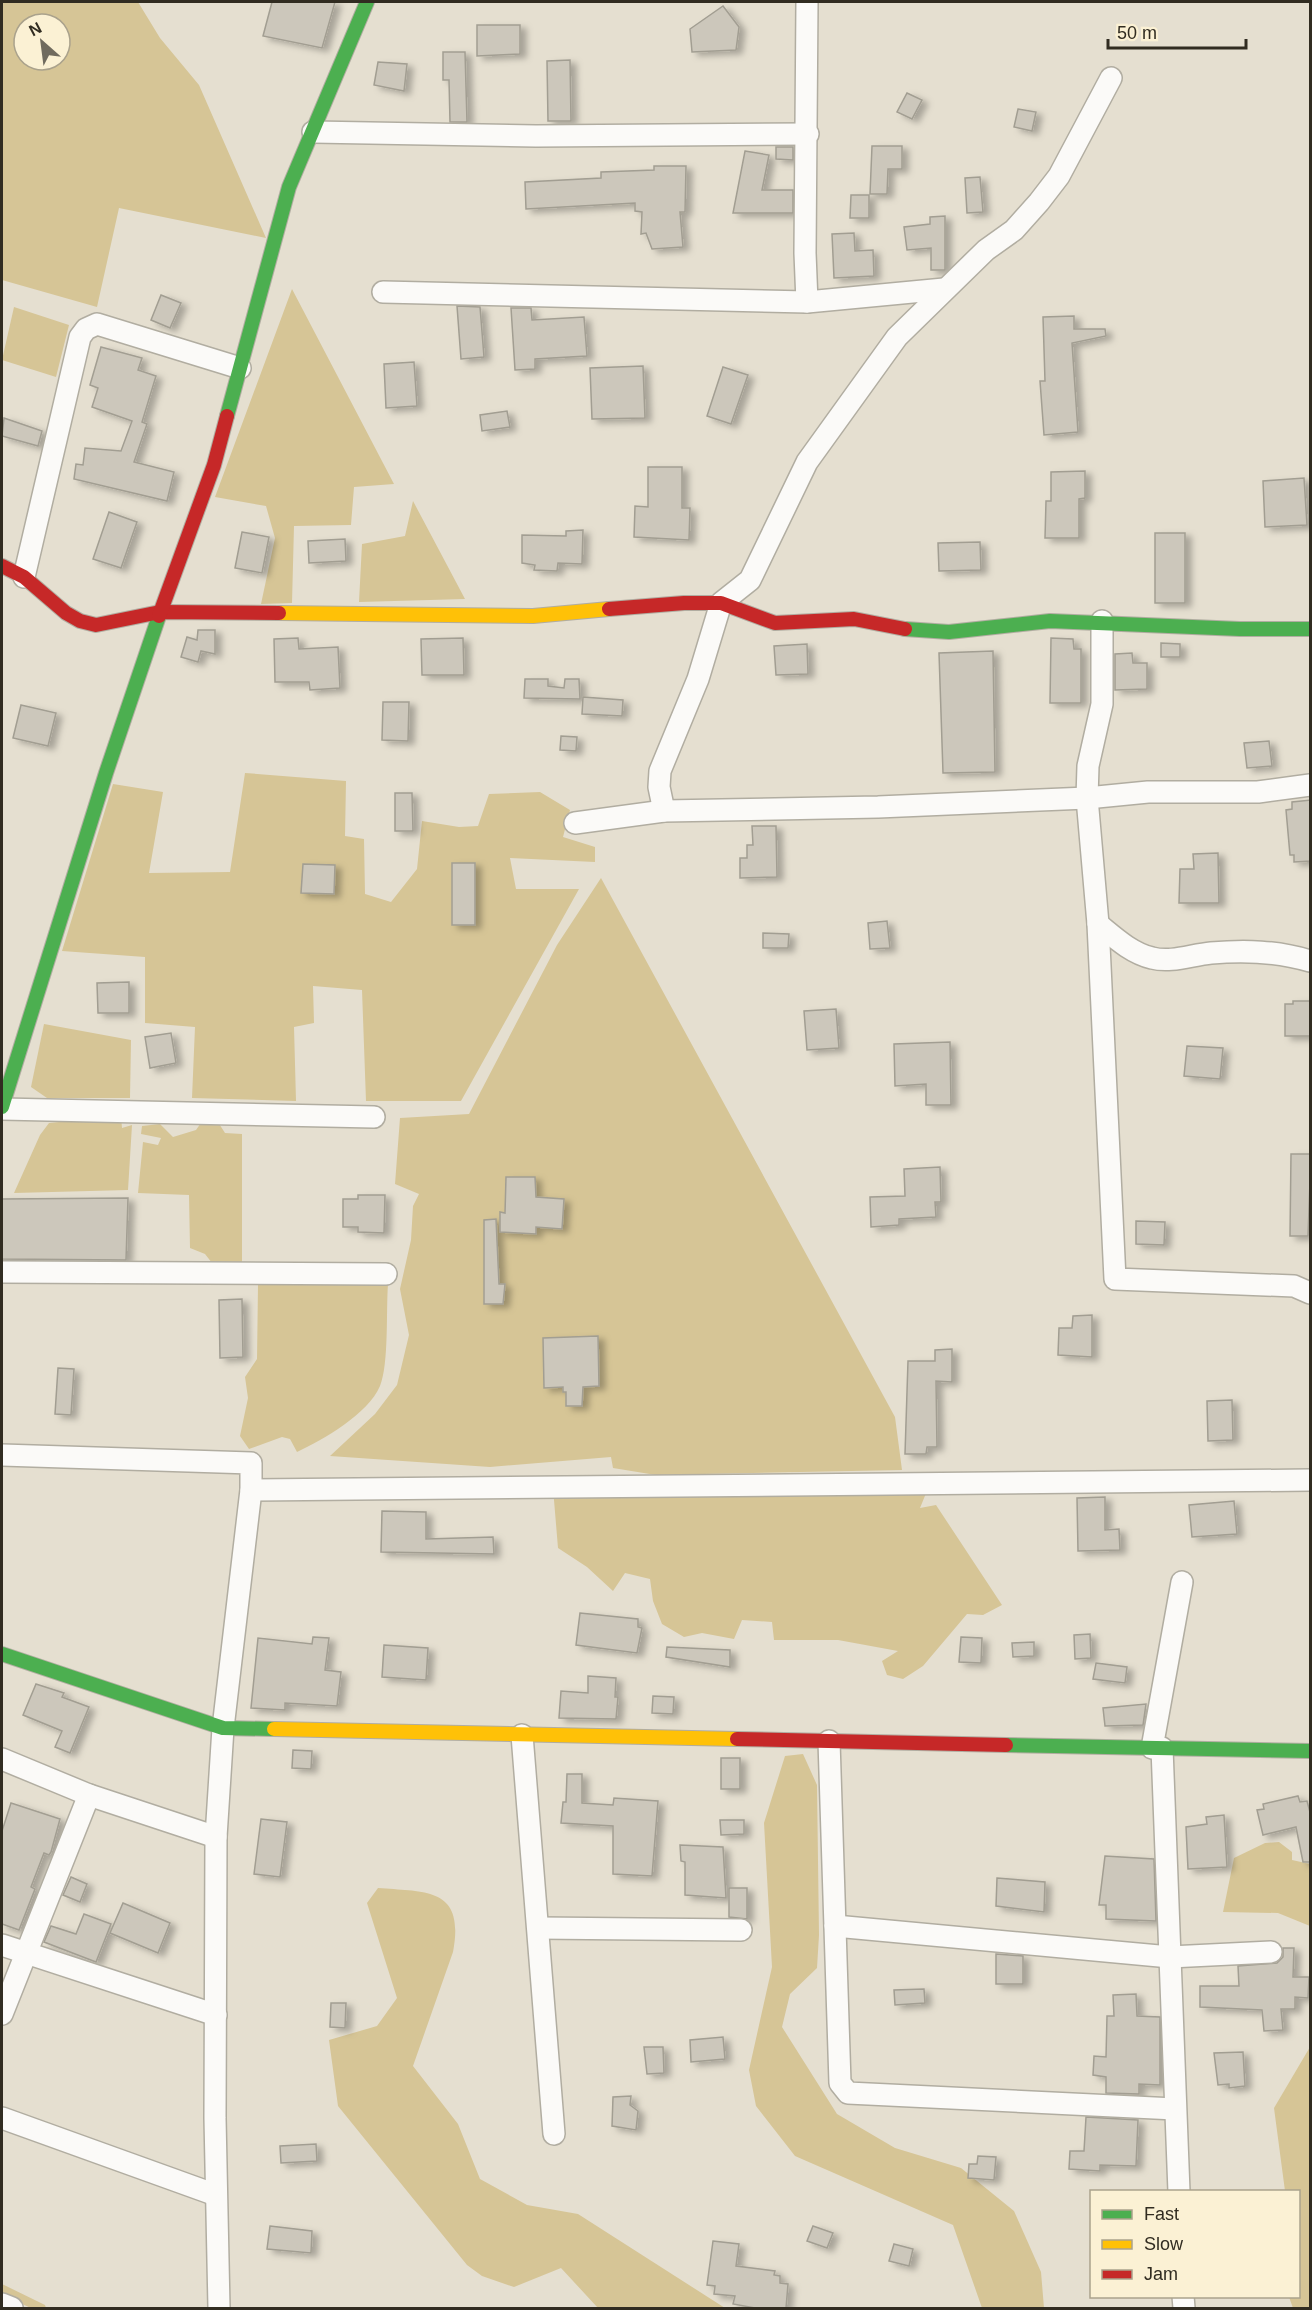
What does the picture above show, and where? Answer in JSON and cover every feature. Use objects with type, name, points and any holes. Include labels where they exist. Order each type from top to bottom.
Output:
[{"type":"street","points":[[367,2],[289,187],[214,465],[160,612],[102,784],[2,1108],[374,1117]]},
{"type":"street","points":[[807,2],[808,134],[805,253],[807,302]]},
{"type":"street","points":[[664,811],[659,787],[660,771],[698,679],[721,603],[750,580],[807,462],[897,337],[986,250],[1014,230],[1059,176],[1110,78]]},
{"type":"street","points":[[313,132],[536,136],[808,134]]},
{"type":"street","points":[[383,292],[807,302],[944,289]]},
{"type":"street","points":[[24,577],[80,337],[86,328],[97,324],[240,368]]},
{"type":"street","points":[[2,566],[24,577],[66,613],[80,621],[96,625],[160,612],[533,616],[684,603],[721,603],[775,623],[854,619],[903,629],[949,632],[1050,621],[1102,621],[1240,629],[1311,629]]},
{"type":"street","points":[[1102,621],[1102,704],[1088,766],[1087,798],[1098,924],[1115,1279],[1294,1286],[1311,1293]]},
{"type":"street","points":[[575,823],[664,811],[878,807],[1087,798],[1148,792],[1258,792],[1311,785]]},
{"type":"street","points":[[1098,924],[1123,945],[1150,958],[1168,960],[1253,950],[1288,954],[1311,961]]},
{"type":"street","points":[[2,1272],[386,1274]]},
{"type":"street","points":[[2,1455],[250,1463],[252,1490],[223,1728],[216,1837],[216,2195],[219,2308]]},
{"type":"street","points":[[252,1490],[1311,1480]]},
{"type":"street","points":[[1179,2190],[1170,1957],[1157,1748],[1182,1582]]},
{"type":"street","points":[[2,1654],[223,1728],[1311,1751]]},
{"type":"street","points":[[522,1735],[554,2134]]},
{"type":"street","points":[[830,1741],[840,2083],[848,2093],[1175,2109]]},
{"type":"street","points":[[2,1759],[89,1795],[216,1837]]},
{"type":"street","points":[[2,2014],[89,1795]]},
{"type":"street","points":[[835,1926],[1170,1957],[1271,1952]]},
{"type":"street","points":[[538,1928],[741,1930]]},
{"type":"street","points":[[2,1945],[216,2015]]},
{"type":"street","points":[[2,2118],[216,2195]]},
{"type":"street","points":[[2,2304],[12,2308]]},
{"type":"shaded area","points":[[2,2],[138,2],[160,38],[199,85],[266,238],[119,208],[97,307],[2,280]]},
{"type":"shaded area","points":[[292,289],[394,484],[354,487],[351,525],[294,526],[292,603],[261,604],[275,538],[266,506],[215,497]]},
{"type":"shaded area","points":[[14,307],[69,325],[56,377],[2,360]]},
{"type":"shaded area","points":[[413,501],[465,599],[359,602],[362,544],[405,536]]},
{"type":"shaded area","points":[[245,773],[346,781],[345,836],[364,839],[365,894],[391,902],[417,869],[422,821],[459,827],[478,826],[489,794],[540,792],[570,810],[563,837],[595,847],[595,862],[510,858],[516,889],[579,889],[461,1101],[366,1101],[362,990],[313,986],[314,1023],[294,1027],[296,1101],[192,1098],[195,1027],[145,1023],[145,957],[62,951],[113,784],[163,792],[149,873],[230,872]]},
{"type":"shaded area","points":[[601,878],[895,1417],[902,1470],[656,1475],[613,1468],[611,1457],[490,1467],[330,1456],[375,1414],[397,1385],[409,1335],[400,1289],[411,1240],[413,1206],[419,1194],[395,1184],[400,1118],[469,1114],[557,945]]},
{"type":"shaded area","points":[[44,1024],[131,1040],[130,1098],[47,1098],[31,1087]]},
{"type":"shaded area","points":[[121,1116],[122,1128],[132,1125],[128,1190],[14,1193],[40,1135],[49,1123]]},
{"type":"shaded area","points":[[216,1119],[225,1133],[242,1134],[242,1267],[216,1268],[205,1254],[190,1248],[189,1195],[138,1193],[143,1142],[158,1145],[161,1138],[141,1134],[142,1126],[160,1124],[173,1137],[196,1130],[203,1120]]},
{"type":"shaded area","points":[[388,1284],[383,1376],[380,1386],[366,1406],[332,1433],[297,1452],[290,1439],[282,1437],[249,1449],[240,1436],[248,1398],[245,1377],[257,1359],[258,1285]]},
{"type":"shaded area","points":[[931,1481],[920,1508],[936,1505],[1002,1605],[983,1615],[967,1614],[923,1666],[903,1679],[887,1675],[882,1661],[898,1651],[838,1640],[774,1640],[772,1622],[742,1620],[734,1639],[702,1633],[684,1637],[662,1624],[653,1601],[650,1579],[625,1573],[613,1591],[587,1567],[558,1548],[553,1488]]},
{"type":"shaded area","points":[[803,1754],[817,1785],[819,1935],[817,1968],[790,1994],[782,2027],[837,2114],[895,2148],[961,2168],[1014,2211],[1041,2272],[1044,2308],[982,2308],[953,2225],[795,2156],[756,2106],[749,2070],[772,1967],[764,1823],[785,1756]]},
{"type":"shaded area","points":[[1279,1842],[1292,1852],[1292,1860],[1310,1864],[1310,1926],[1278,1913],[1223,1912],[1234,1858],[1265,1843]]},
{"type":"shaded area","points":[[378,1888],[427,1893],[448,1905],[453,1916],[455,1931],[453,1952],[413,2066],[458,2124],[480,2179],[527,2205],[578,2214],[725,2308],[598,2308],[561,2268],[514,2287],[482,2276],[467,2265],[338,2106],[329,2040],[377,2026],[397,1998],[367,1903]]},
{"type":"shaded area","points":[[1310,2047],[1310,2308],[1293,2308],[1289,2298],[1300,2298],[1300,2190],[1285,2190],[1274,2108]]},
{"type":"shaded area","points":[[2,2284],[45,2305],[46,2308],[31,2308],[2,2295]]},
{"type":"building","points":[[272,2],[335,2],[322,48],[263,36]]},
{"type":"building","points":[[723,6],[739,27],[736,50],[692,52],[690,29]]},
{"type":"building","points":[[477,25],[520,25],[520,54],[477,56]]},
{"type":"building","points":[[443,52],[465,52],[467,122],[450,122],[449,80],[443,80]]},
{"type":"building","points":[[570,60],[571,121],[548,121],[547,61]]},
{"type":"building","points":[[378,62],[407,64],[404,91],[374,85]]},
{"type":"building","points":[[907,93],[922,100],[912,119],[897,112]]},
{"type":"building","points":[[1018,109],[1036,112],[1032,131],[1014,127]]},
{"type":"building","points":[[872,146],[902,146],[902,169],[888,169],[887,194],[870,194]]},
{"type":"building","points":[[776,147],[793,147],[793,160],[776,159]]},
{"type":"building","points":[[745,151],[769,155],[762,190],[793,190],[793,213],[733,213]]},
{"type":"building","points":[[654,166],[686,166],[685,212],[680,212],[683,247],[652,249],[646,233],[641,234],[642,212],[635,211],[635,203],[526,209],[525,182],[601,178],[601,172],[654,170]]},
{"type":"building","points":[[980,177],[983,212],[967,213],[965,178]]},
{"type":"building","points":[[851,195],[869,195],[869,218],[850,218]]},
{"type":"building","points":[[945,216],[945,270],[931,270],[931,248],[907,250],[904,227],[930,224],[930,217]]},
{"type":"building","points":[[854,233],[855,251],[873,250],[874,276],[834,278],[832,234]]},
{"type":"building","points":[[161,295],[181,303],[170,328],[151,320]]},
{"type":"building","points":[[457,306],[480,307],[484,357],[461,359]]},
{"type":"building","points":[[511,308],[531,308],[532,320],[584,317],[587,356],[535,359],[535,369],[515,370]]},
{"type":"building","points":[[1074,316],[1074,329],[1105,329],[1106,336],[1072,343],[1078,432],[1044,435],[1040,381],[1045,381],[1043,317]]},
{"type":"building","points":[[101,347],[142,358],[138,370],[156,376],[142,422],[147,424],[134,462],[174,472],[167,501],[74,479],[76,464],[83,465],[85,448],[121,451],[132,421],[92,407],[98,388],[90,385]]},
{"type":"building","points":[[414,362],[417,406],[386,408],[384,364]]},
{"type":"building","points":[[643,366],[645,418],[592,419],[590,368]]},
{"type":"building","points":[[723,367],[748,375],[731,424],[707,416]]},
{"type":"building","points":[[507,411],[510,427],[482,431],[480,415]]},
{"type":"building","points":[[4,418],[42,431],[38,446],[2,436]]},
{"type":"building","points":[[648,467],[682,467],[682,508],[690,508],[689,540],[634,537],[635,506],[648,507]]},
{"type":"building","points":[[1085,471],[1085,498],[1079,499],[1079,538],[1045,538],[1046,501],[1051,501],[1051,472]]},
{"type":"building","points":[[1304,478],[1307,525],[1265,527],[1263,481]]},
{"type":"building","points":[[109,512],[137,522],[121,568],[93,559]]},
{"type":"building","points":[[583,530],[582,564],[558,563],[557,571],[534,570],[535,565],[522,563],[522,535],[566,536],[566,531]]},
{"type":"building","points":[[242,532],[269,537],[262,573],[235,568]]},
{"type":"building","points":[[1155,533],[1185,533],[1185,603],[1155,603]]},
{"type":"building","points":[[345,539],[346,561],[309,563],[308,541]]},
{"type":"building","points":[[980,542],[981,570],[939,571],[938,543]]},
{"type":"building","points":[[198,630],[215,630],[215,654],[201,651],[198,662],[181,657],[187,637],[197,640]]},
{"type":"building","points":[[298,638],[299,649],[338,647],[340,688],[310,690],[309,682],[275,682],[274,639]]},
{"type":"building","points":[[463,638],[464,675],[422,675],[421,639]]},
{"type":"building","points":[[1051,638],[1073,639],[1074,649],[1081,649],[1081,703],[1050,703]]},
{"type":"building","points":[[1161,643],[1180,644],[1180,657],[1161,657]]},
{"type":"building","points":[[807,644],[808,674],[776,675],[774,646]]},
{"type":"building","points":[[993,651],[995,772],[943,773],[939,653]]},
{"type":"building","points":[[1132,653],[1133,663],[1147,663],[1147,689],[1115,690],[1115,654]]},
{"type":"building","points":[[525,679],[548,679],[548,686],[564,688],[565,679],[579,679],[580,699],[524,698]]},
{"type":"building","points":[[583,697],[623,700],[622,716],[582,714]]},
{"type":"building","points":[[383,702],[409,702],[408,741],[382,740]]},
{"type":"building","points":[[21,705],[56,713],[48,746],[13,738]]},
{"type":"building","points":[[561,736],[577,737],[576,751],[560,750]]},
{"type":"building","points":[[1269,741],[1272,766],[1247,768],[1244,743]]},
{"type":"building","points":[[395,793],[412,793],[413,831],[395,831]]},
{"type":"building","points":[[1311,800],[1311,861],[1294,862],[1294,855],[1290,855],[1286,810],[1292,809],[1292,802]]},
{"type":"building","points":[[752,826],[776,826],[777,877],[740,878],[740,858],[747,858],[747,845],[753,845]]},
{"type":"building","points":[[1218,853],[1219,903],[1179,903],[1180,869],[1194,869],[1193,854]]},
{"type":"building","points":[[452,863],[475,863],[475,925],[452,925]]},
{"type":"building","points":[[303,864],[335,865],[334,894],[301,893]]},
{"type":"building","points":[[887,921],[890,948],[870,949],[868,923]]},
{"type":"building","points":[[763,933],[789,934],[788,948],[763,948]]},
{"type":"building","points":[[129,982],[129,1013],[98,1013],[97,983]]},
{"type":"building","points":[[1293,1001],[1311,1001],[1311,1036],[1285,1036],[1285,1004],[1293,1004]]},
{"type":"building","points":[[836,1009],[839,1048],[807,1050],[804,1011]]},
{"type":"building","points":[[171,1033],[176,1063],[150,1068],[145,1037]]},
{"type":"building","points":[[950,1042],[951,1105],[926,1105],[926,1084],[895,1086],[894,1044]]},
{"type":"building","points":[[1187,1046],[1223,1048],[1220,1079],[1184,1076]]},
{"type":"building","points":[[1291,1154],[1311,1154],[1308,1236],[1290,1236]]},
{"type":"building","points":[[940,1167],[941,1202],[935,1202],[936,1217],[899,1219],[899,1225],[871,1227],[870,1197],[905,1196],[904,1169]]},
{"type":"building","points":[[506,1177],[535,1177],[536,1197],[564,1199],[562,1229],[536,1227],[536,1234],[500,1232],[500,1212],[505,1213]]},
{"type":"building","points":[[358,1195],[385,1195],[384,1233],[358,1232],[358,1227],[343,1227],[343,1199],[358,1199]]},
{"type":"building","points":[[128,1198],[126,1260],[2,1259],[2,1199]]},
{"type":"building","points":[[496,1219],[499,1284],[505,1284],[503,1304],[484,1304],[484,1220]]},
{"type":"building","points":[[1136,1221],[1165,1222],[1164,1245],[1136,1244]]},
{"type":"building","points":[[242,1299],[243,1357],[220,1358],[219,1300]]},
{"type":"building","points":[[1092,1315],[1092,1357],[1058,1355],[1059,1328],[1072,1328],[1073,1316]]},
{"type":"building","points":[[598,1336],[599,1386],[583,1387],[582,1406],[566,1406],[566,1392],[563,1392],[563,1387],[544,1388],[543,1338]]},
{"type":"building","points":[[952,1349],[952,1382],[936,1381],[937,1447],[927,1447],[926,1454],[905,1454],[908,1361],[935,1361],[935,1350]]},
{"type":"building","points":[[58,1368],[74,1369],[71,1415],[55,1414]]},
{"type":"building","points":[[1232,1400],[1233,1440],[1208,1441],[1207,1401]]},
{"type":"building","points":[[1105,1497],[1105,1530],[1119,1529],[1120,1550],[1078,1551],[1077,1498]]},
{"type":"building","points":[[1234,1501],[1237,1534],[1192,1537],[1189,1505]]},
{"type":"building","points":[[382,1511],[426,1512],[426,1539],[493,1537],[494,1554],[381,1552]]},
{"type":"building","points":[[580,1613],[638,1619],[638,1627],[642,1628],[637,1653],[576,1645]]},
{"type":"building","points":[[1090,1634],[1091,1658],[1075,1659],[1074,1635]]},
{"type":"building","points":[[313,1637],[329,1638],[325,1670],[341,1672],[337,1706],[285,1703],[285,1710],[251,1708],[258,1638],[312,1644]]},
{"type":"building","points":[[961,1637],[982,1638],[981,1663],[959,1662]]},
{"type":"building","points":[[1034,1642],[1034,1656],[1013,1657],[1012,1643]]},
{"type":"building","points":[[384,1645],[428,1648],[426,1680],[382,1677]]},
{"type":"building","points":[[667,1647],[730,1650],[730,1667],[666,1657]]},
{"type":"building","points":[[1096,1663],[1127,1667],[1125,1683],[1093,1679]]},
{"type":"building","points":[[588,1676],[616,1678],[615,1697],[618,1697],[616,1719],[559,1718],[561,1691],[588,1693]]},
{"type":"building","points":[[36,1684],[64,1693],[62,1697],[89,1707],[70,1753],[55,1747],[62,1731],[23,1715]]},
{"type":"building","points":[[653,1696],[674,1697],[673,1714],[652,1713]]},
{"type":"building","points":[[1146,1704],[1143,1725],[1105,1726],[1103,1708]]},
{"type":"building","points":[[293,1750],[312,1751],[311,1769],[292,1768]]},
{"type":"building","points":[[721,1758],[740,1758],[740,1789],[721,1789]]},
{"type":"building","points":[[567,1774],[582,1774],[582,1803],[613,1805],[614,1798],[658,1801],[652,1876],[613,1874],[613,1826],[561,1823],[563,1802],[566,1802]]},
{"type":"building","points":[[1298,1796],[1300,1802],[1307,1801],[1311,1816],[1311,1862],[1303,1862],[1296,1827],[1263,1835],[1257,1810],[1264,1809],[1263,1804]]},
{"type":"building","points":[[11,1803],[60,1819],[51,1852],[49,1855],[44,1853],[31,1887],[35,1889],[19,1930],[2,1924],[2,1831]]},
{"type":"building","points":[[1224,1815],[1227,1867],[1188,1869],[1186,1827],[1207,1824],[1206,1817]]},
{"type":"building","points":[[261,1819],[287,1822],[280,1877],[254,1874]]},
{"type":"building","points":[[720,1820],[744,1820],[744,1834],[721,1835]]},
{"type":"building","points":[[680,1845],[723,1847],[726,1898],[685,1895],[685,1862],[681,1861]]},
{"type":"building","points":[[1105,1856],[1154,1859],[1156,1921],[1106,1919],[1106,1905],[1099,1905]]},
{"type":"building","points":[[71,1877],[87,1884],[80,1902],[63,1895]]},
{"type":"building","points":[[997,1878],[1045,1882],[1044,1912],[996,1906]]},
{"type":"building","points":[[729,1888],[747,1888],[747,1919],[729,1917]]},
{"type":"building","points":[[123,1903],[170,1923],[158,1953],[110,1933]]},
{"type":"building","points":[[84,1914],[111,1924],[96,1962],[44,1942],[51,1926],[76,1934]]},
{"type":"building","points":[[1283,1948],[1294,1948],[1293,1977],[1309,1977],[1308,1998],[1295,1997],[1295,2009],[1281,2009],[1283,2030],[1264,2031],[1262,2010],[1200,2007],[1200,1986],[1239,1986],[1238,1966],[1277,1963],[1283,1957]]},
{"type":"building","points":[[996,1954],[1023,1956],[1023,1984],[996,1984]]},
{"type":"building","points":[[924,1989],[925,2003],[895,2005],[894,1990]]},
{"type":"building","points":[[1136,1994],[1137,2016],[1160,2017],[1160,2085],[1139,2084],[1139,2094],[1106,2093],[1106,2077],[1093,2075],[1094,2056],[1106,2057],[1107,2016],[1114,2016],[1113,1995]]},
{"type":"building","points":[[331,2003],[346,2003],[345,2028],[330,2027]]},
{"type":"building","points":[[723,2037],[725,2059],[691,2062],[690,2040]]},
{"type":"building","points":[[644,2047],[663,2047],[664,2073],[647,2074]]},
{"type":"building","points":[[1243,2052],[1245,2086],[1229,2088],[1229,2084],[1218,2085],[1214,2053]]},
{"type":"building","points":[[631,2096],[630,2105],[638,2111],[636,2130],[612,2126],[613,2097]]},
{"type":"building","points":[[1086,2117],[1138,2120],[1136,2166],[1100,2165],[1100,2171],[1069,2169],[1070,2151],[1084,2151]]},
{"type":"building","points":[[316,2144],[317,2161],[281,2163],[280,2146]]},
{"type":"building","points":[[978,2156],[996,2157],[994,2180],[968,2178],[969,2164],[977,2164]]},
{"type":"building","points":[[270,2226],[312,2231],[311,2253],[267,2249]]},
{"type":"building","points":[[813,2226],[833,2233],[827,2248],[807,2241]]},
{"type":"building","points":[[713,2241],[739,2244],[736,2266],[775,2271],[774,2275],[780,2276],[780,2283],[788,2284],[786,2308],[755,2308],[733,2304],[735,2296],[714,2294],[715,2286],[707,2285]]},
{"type":"building","points":[[894,2244],[913,2249],[909,2266],[889,2261]]},
{"type":"traffic: fast","points":[[227,416],[289,187],[367,2]]},
{"type":"traffic: fast","points":[[2,1107],[106,773],[159,616]]},
{"type":"traffic: fast","points":[[905,629],[949,632],[1050,621],[1240,629],[1310,629]]},
{"type":"traffic: fast","points":[[2,1654],[223,1728],[274,1729]]},
{"type":"traffic: fast","points":[[1006,1745],[1310,1751]]},
{"type":"traffic: slow","points":[[279,613],[533,616],[609,609]]},
{"type":"traffic: slow","points":[[274,1729],[737,1739]]},
{"type":"traffic: jam","points":[[159,616],[214,465],[227,416]]},
{"type":"traffic: jam","points":[[2,566],[24,577],[66,613],[80,621],[96,625],[160,612],[279,613]]},
{"type":"traffic: jam","points":[[609,609],[684,603],[721,603],[775,623],[854,619],[905,629]]},
{"type":"traffic: jam","points":[[737,1739],[1006,1745]]}]
